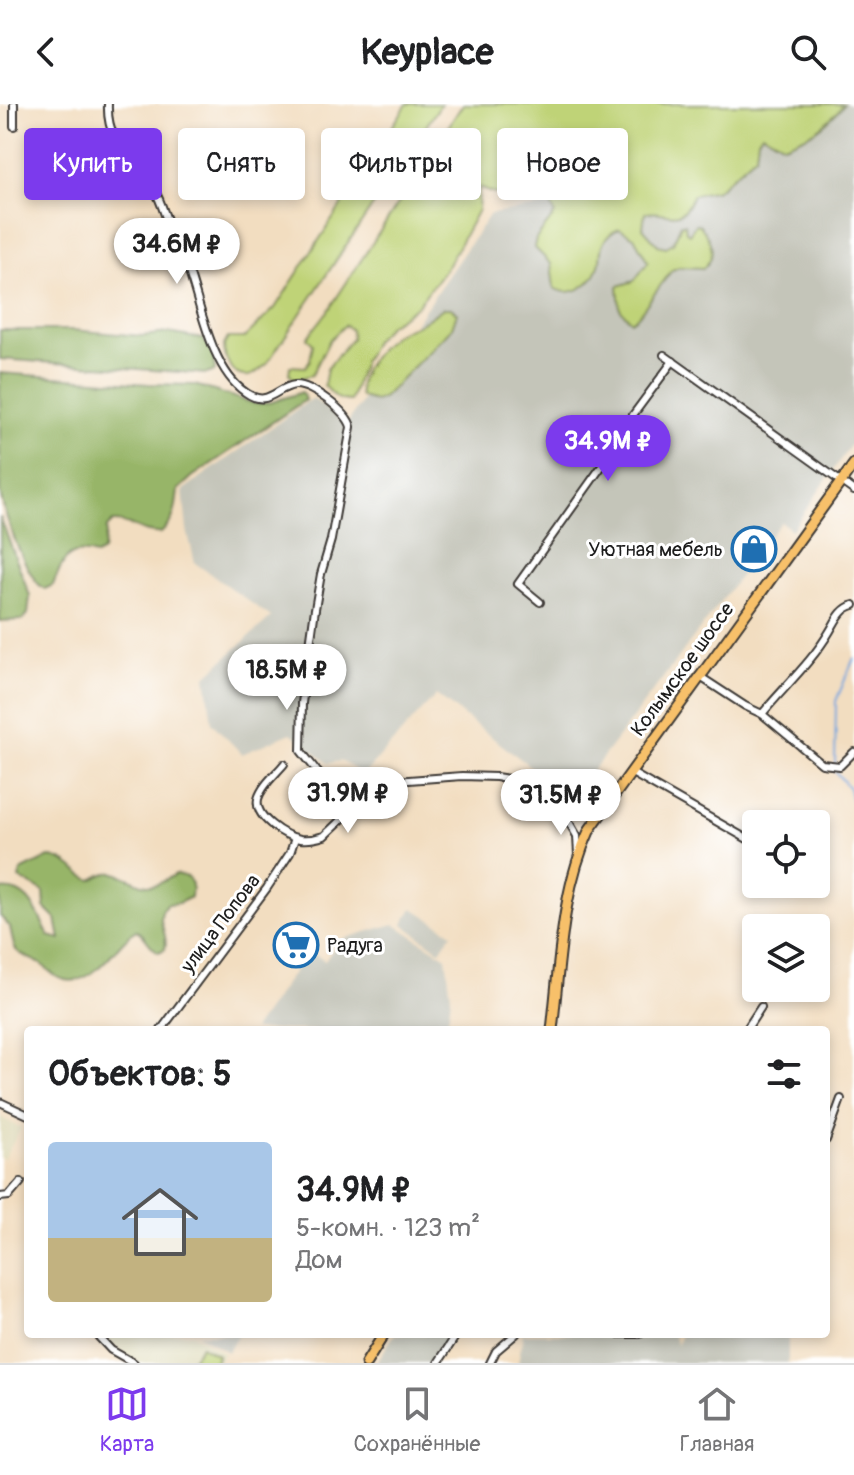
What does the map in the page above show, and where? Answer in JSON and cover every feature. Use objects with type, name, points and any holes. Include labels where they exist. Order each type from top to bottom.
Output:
[{"type":"highway","name":"Колымское шоссе","points":[[552,1026],[566,910],[578,858],[590,830],[854,464]]},
{"type":"highway","points":[[366,1363],[382,1338]]},
{"type":"street","points":[[14,104],[14,126]]},
{"type":"street","points":[[108,104],[114,140],[153,187],[189,272],[197,303],[224,369],[245,393],[256,398],[276,396],[286,388],[308,387],[345,413],[351,427],[315,609],[302,703],[301,749],[315,770],[342,785],[462,776],[506,778],[527,786],[562,810],[577,836],[578,858]]},
{"type":"street","points":[[664,355],[854,491]]},
{"type":"street","points":[[540,602],[518,584],[673,361]]},
{"type":"street","points":[[762,714],[821,646],[842,612],[854,605]]},
{"type":"street","points":[[699,676],[762,714],[827,766],[840,766],[854,752]]},
{"type":"street","points":[[284,764],[264,788],[258,799],[258,807],[261,815],[295,838],[312,840],[324,836],[384,780]]},
{"type":"street","points":[[630,772],[742,836]]},
{"type":"street","points":[[576,813],[603,808]]},
{"type":"street","points":[[562,810],[585,816],[590,830],[580,830],[569,820]]},
{"type":"street","name":"улица Попова","points":[[164,1026],[267,888],[290,853],[295,838]]},
{"type":"street","points":[[749,1026],[761,1007]]},
{"type":"street","points":[[830,1129],[841,1099]]},
{"type":"street","points":[[0,1102],[24,1113]]},
{"type":"street","points":[[0,1197],[9,1196],[21,1182]]},
{"type":"street","points":[[100,1338],[111,1350],[134,1363]]},
{"type":"street","points":[[438,1363],[454,1338]]},
{"type":"street","points":[[490,1363],[496,1351],[511,1338]]},
{"type":"shaded area","points":[[757,104],[854,104],[854,440],[792,530],[781,522],[572,798],[436,695],[363,775],[342,761],[328,763],[291,733],[242,754],[212,723],[206,676],[271,617],[195,563],[187,530],[183,490],[313,398],[346,425],[490,214],[585,200],[628,200],[628,176]]},
{"type":"shaded area","points":[[413,908],[452,933],[440,951],[403,924]]},
{"type":"shaded area","points":[[394,924],[446,957],[451,997],[444,1026],[256,1026],[308,951],[325,961],[339,940]]},
{"type":"shaded area","points":[[0,1117],[21,1128],[4,1159],[0,1157]]},
{"type":"shaded area","points":[[200,1338],[224,1353],[217,1363],[140,1363],[106,1339]]},
{"type":"shaded area","points":[[204,1338],[236,1338],[227,1352]]},
{"type":"shaded area","points":[[392,1338],[450,1338],[434,1363],[376,1363]]},
{"type":"shaded area","points":[[522,1338],[674,1338],[677,1346],[680,1338],[788,1338],[788,1363],[518,1363]]},
{"type":"green space","points":[[407,104],[441,104],[425,128],[391,128]]},
{"type":"green space","points":[[463,104],[844,104],[817,129],[784,145],[762,133],[756,155],[717,190],[693,195],[679,214],[645,213],[643,228],[658,245],[666,247],[673,243],[681,224],[685,224],[689,234],[696,224],[707,236],[712,253],[703,268],[679,267],[672,270],[631,321],[620,309],[618,286],[634,281],[648,262],[634,237],[620,229],[612,233],[602,246],[599,265],[592,278],[581,288],[568,292],[554,288],[551,264],[534,247],[536,239],[555,214],[549,200],[628,200],[628,128],[497,128],[497,194],[481,188],[481,128],[447,128]]},
{"type":"green space","points":[[345,200],[377,200],[266,365],[251,375],[238,374],[230,366],[224,345],[228,338],[244,338],[275,308]]},
{"type":"green space","points":[[400,200],[478,200],[478,210],[448,265],[417,306],[388,326],[375,340],[350,401],[338,398],[324,385],[327,369],[352,338],[351,330],[345,325],[330,339],[312,375],[295,380],[289,374],[290,366],[305,367],[310,360],[313,344],[307,338]]},
{"type":"green space","points":[[443,308],[451,308],[457,313],[452,328],[383,398],[375,401],[361,397],[364,372],[380,349],[395,335]]},
{"type":"green space","points":[[0,330],[72,330],[142,336],[168,333],[203,339],[213,352],[215,371],[207,374],[0,359]]},
{"type":"green space","points":[[0,373],[195,385],[256,404],[302,392],[305,400],[192,477],[178,490],[174,514],[161,533],[113,522],[107,528],[103,551],[96,555],[72,554],[63,563],[53,585],[45,589],[38,584],[24,560],[2,501]]},
{"type":"green space","points":[[0,517],[30,596],[28,614],[22,620],[0,621]]},
{"type":"green space","points":[[49,857],[63,861],[92,880],[102,874],[117,873],[153,885],[176,874],[188,877],[192,884],[191,897],[167,904],[161,915],[165,949],[155,950],[136,930],[92,973],[71,981],[56,977],[17,951],[10,927],[0,916],[0,890],[18,892],[25,897],[49,936],[60,939],[56,919],[45,908],[44,892],[19,878],[21,871]]},
{"type":"green space","points":[[201,1346],[217,1355],[215,1363],[189,1363]]},
{"type":"waterway","points":[[835,765],[836,701],[854,658]]},
{"type":"waterway","points":[[835,771],[849,788],[854,809]]},
{"type":"place","name":"Уютная мебель","points":[[754,549]]},
{"type":"place","name":"Радуга","points":[[296,945]]}]
